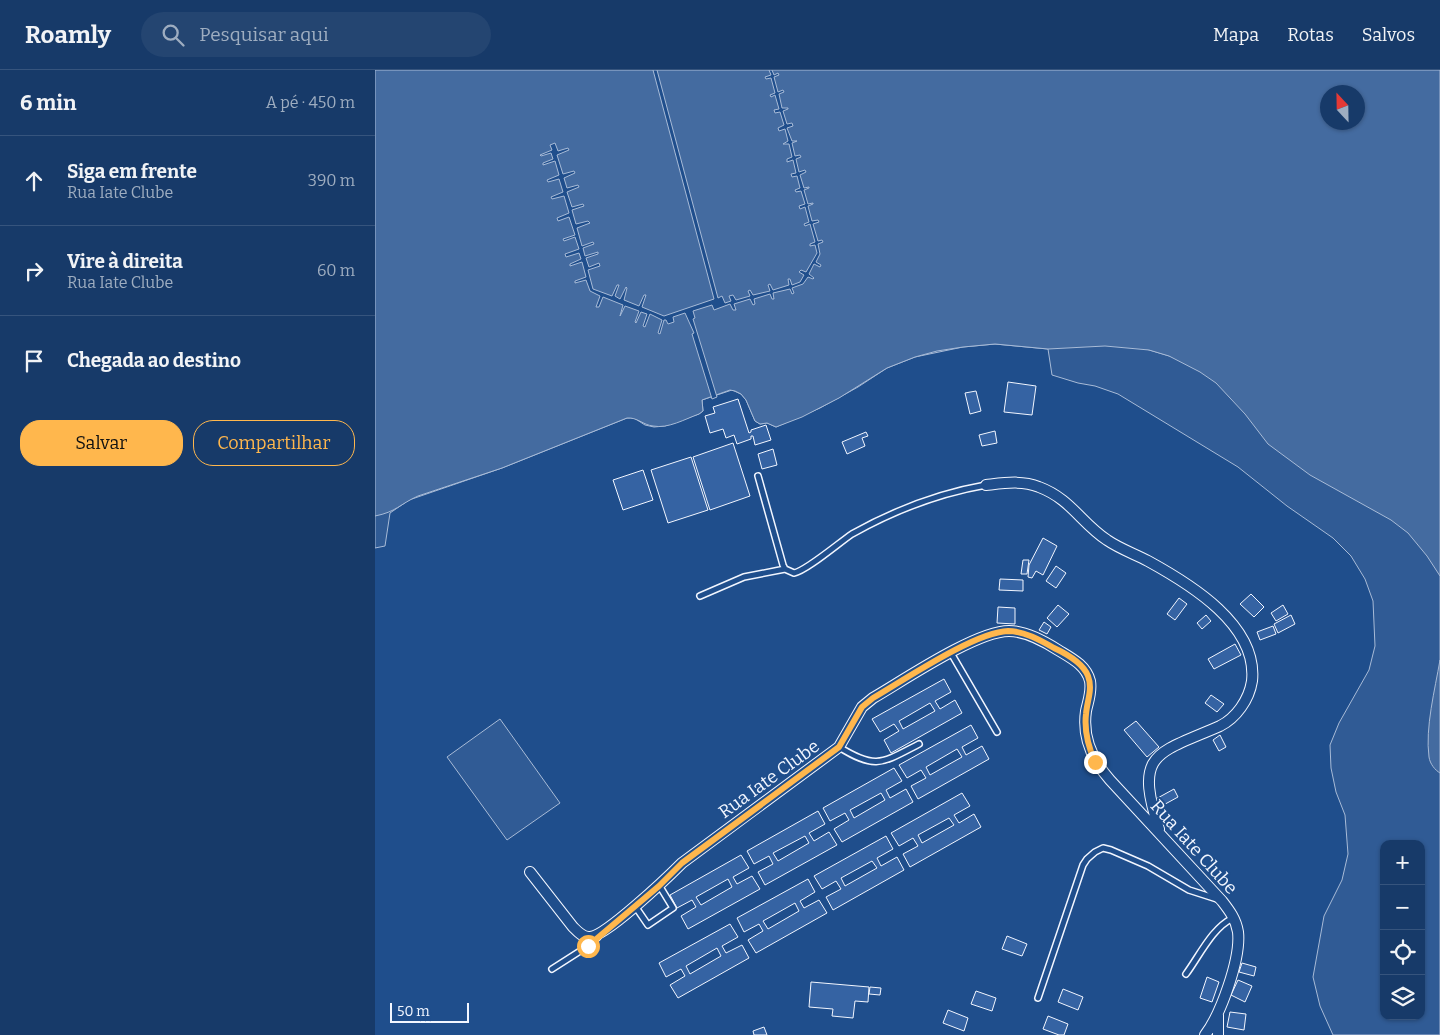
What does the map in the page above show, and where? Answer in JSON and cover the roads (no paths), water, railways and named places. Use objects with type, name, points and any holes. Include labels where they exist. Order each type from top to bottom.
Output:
[{"type":"street","points":[[987,485],[1023,482],[1051,492],[1066,502],[1095,532],[1153,564],[1193,590],[1232,622],[1244,640],[1251,662],[1252,680],[1251,688],[1235,715],[1229,722],[1162,752],[1152,766],[1149,774],[1149,793],[1160,833]]},
{"type":"street","name":"Rua Iate Clube","points":[[602,933],[659,886],[682,863],[839,747],[862,707],[873,698],[951,653],[981,638],[1007,631],[1029,635],[1056,648],[1083,668],[1090,684],[1085,726],[1087,739],[1095,762],[1126,798],[1222,900],[1233,918],[1238,932],[1236,957],[1218,1014]]},
{"type":"street","points":[[531,872],[573,927],[581,934],[590,937],[602,933]]},
{"type":"street","points":[[1205,1035],[1218,1014]]},
{"type":"street","points":[[1218,1014],[1218,1035]]},
{"type":"lane","points":[[758,476],[785,569]]},
{"type":"lane","points":[[700,596],[744,577],[785,569],[791,572],[798,572],[851,535],[892,515],[957,490],[987,485]]},
{"type":"lane","points":[[951,653],[997,732]]},
{"type":"lane","points":[[839,747],[858,759],[876,763],[919,744]]},
{"type":"lane","points":[[1038,998],[1083,865],[1095,852],[1103,848],[1111,850],[1149,866],[1189,890],[1222,900]]},
{"type":"lane","points":[[635,905],[648,925],[673,908],[659,886]]},
{"type":"lane","points":[[1186,974],[1217,930],[1224,922],[1233,918]]},
{"type":"lane","points":[[552,969],[588,946],[602,933]]}]
